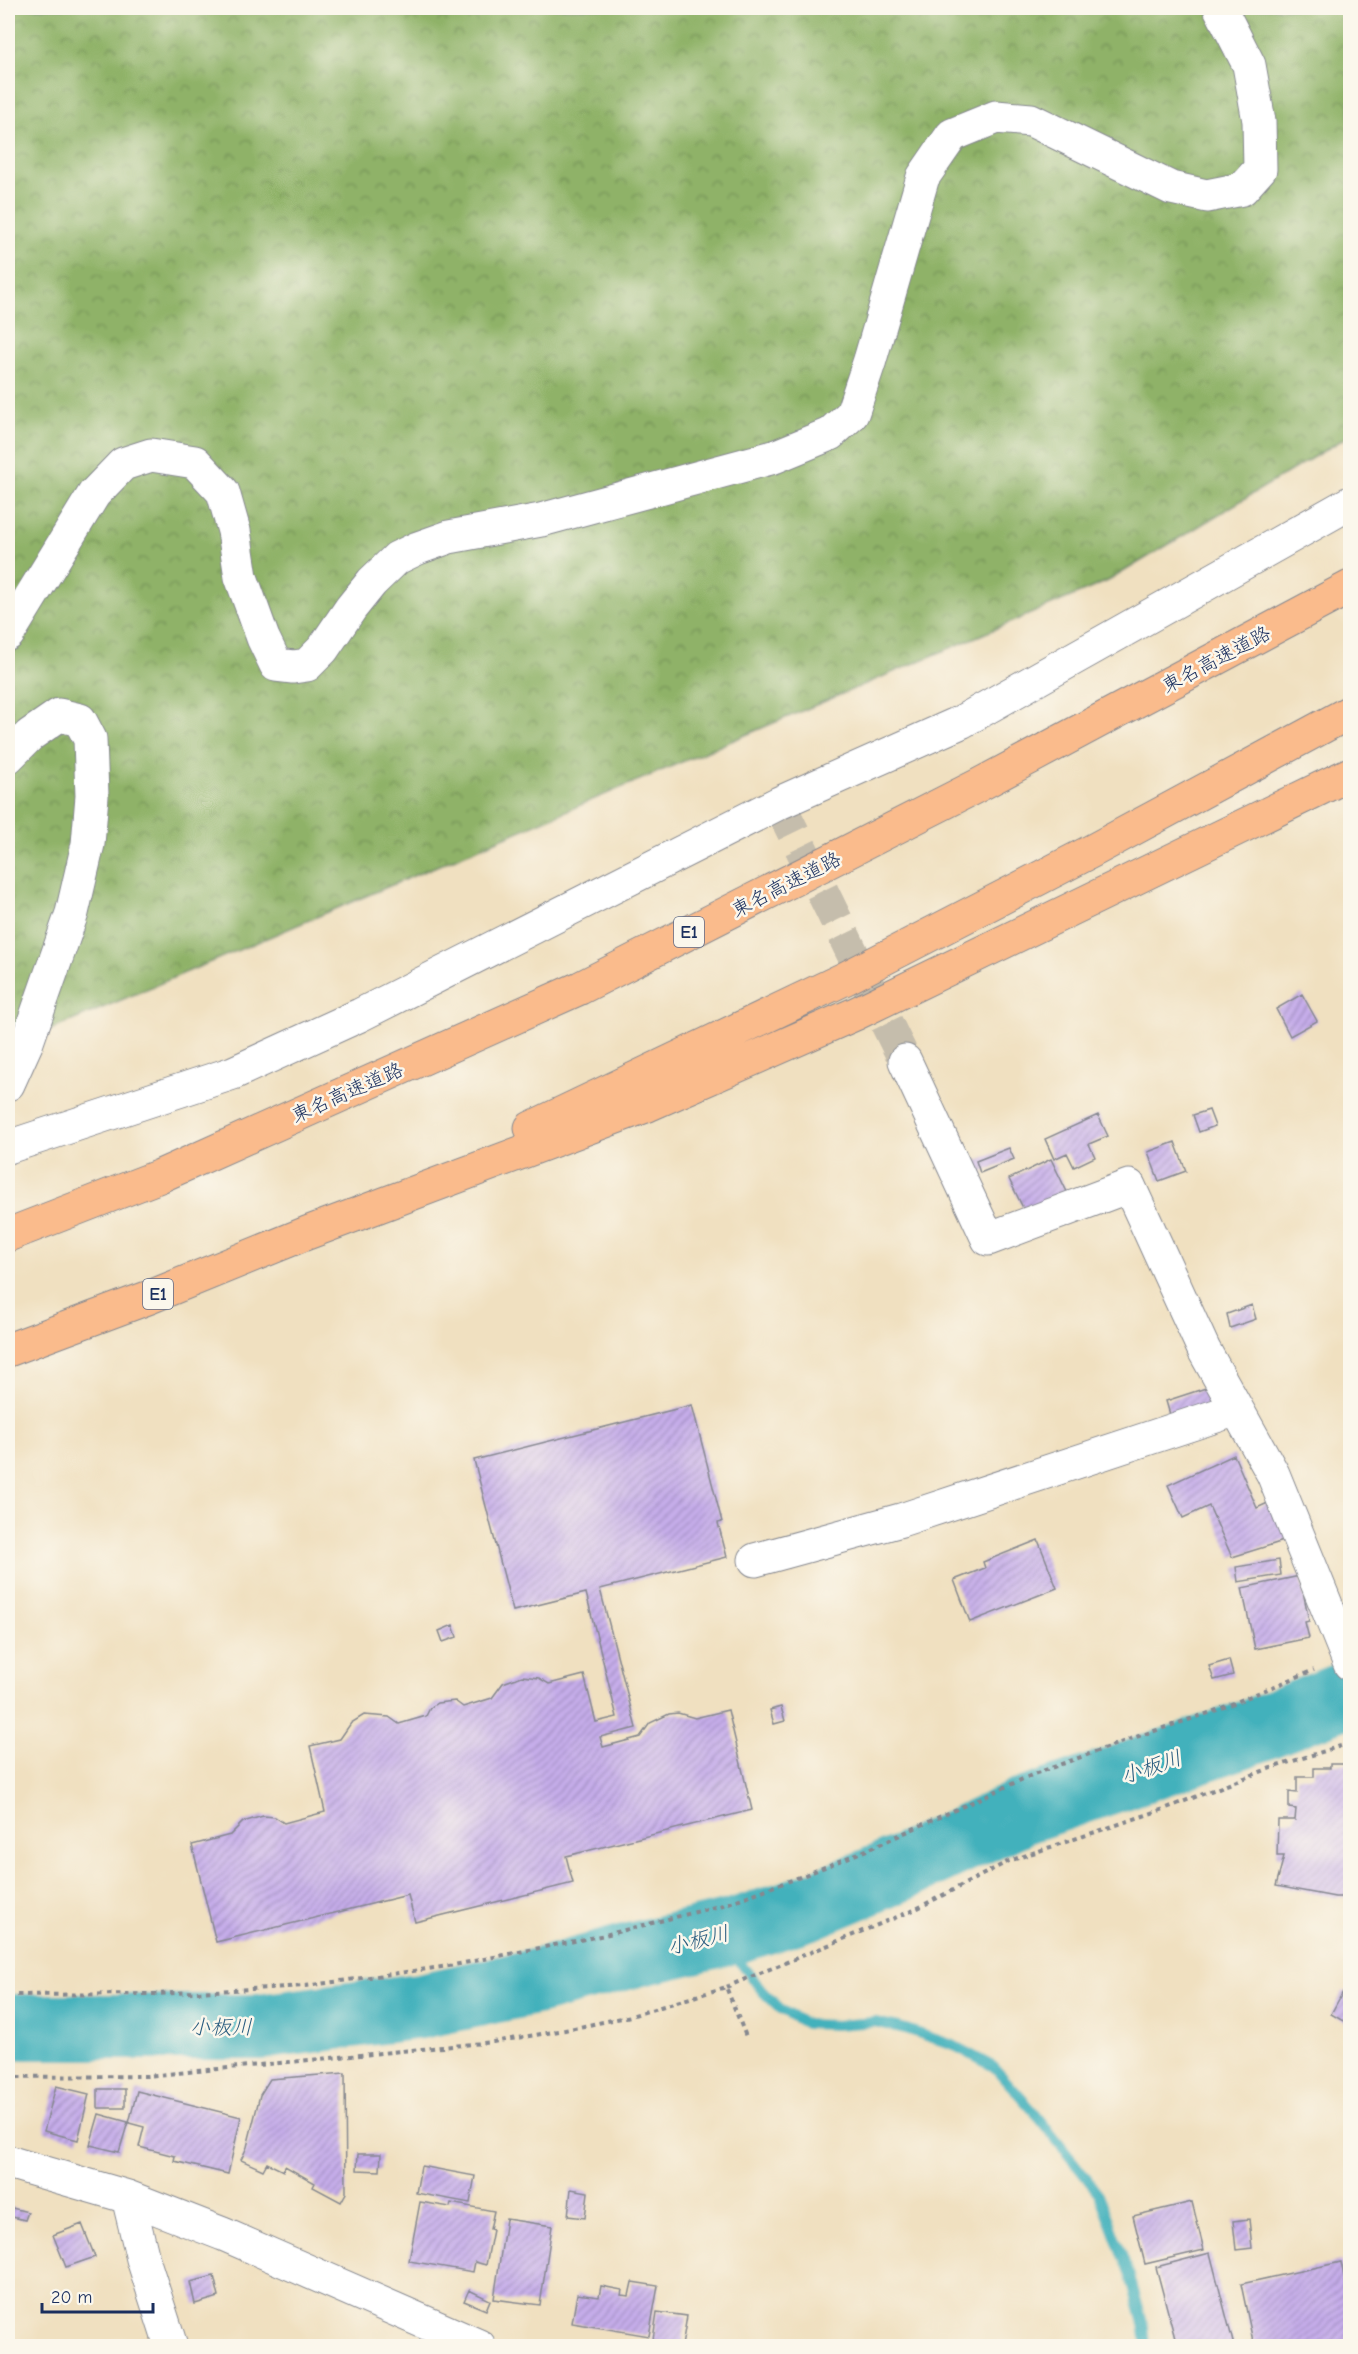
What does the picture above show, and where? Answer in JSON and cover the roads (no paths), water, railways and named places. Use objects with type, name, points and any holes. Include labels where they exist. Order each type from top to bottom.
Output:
[{"type":"highway","name":"東名高速道路","points":[[8,1235],[160,1176],[580,988],[977,786],[1350,587]]},
{"type":"highway","name":"E1","points":[[307,1233],[844,979],[1082,856],[1350,712]]},
{"type":"highway","name":"E1","points":[[8,1350],[150,1297],[307,1233],[670,1096],[855,1014],[1350,774]]},
{"type":"street","points":[[8,633],[94,494],[123,464],[151,455],[195,462],[223,492],[234,531],[241,577],[263,638],[276,665],[294,667],[307,665],[323,649],[351,608],[380,574],[397,558],[418,548],[449,537],[541,520],[774,457],[830,434],[852,414],[923,177],[952,135],[996,117],[1031,120],[1171,188],[1206,196],[1242,189],[1260,169],[1259,121],[1249,65],[1220,8]]},
{"type":"street","points":[[8,1147],[233,1073],[360,1015],[779,802],[961,722],[1350,503]]},
{"type":"street","points":[[8,757],[30,735],[59,715],[80,720],[90,739],[92,796],[88,844],[72,913],[27,1042],[8,1084]]},
{"type":"street","points":[[906,1061],[988,1239],[1129,1186],[1204,1350],[1273,1474],[1349,1660]]},
{"type":"street","points":[[755,1560],[902,1520],[1237,1409]]},
{"type":"street","points":[[8,2162],[128,2197],[223,2234],[478,2346]]},
{"type":"street","points":[[128,2197],[144,2259],[171,2346]]},
{"type":"waterway","name":"小板川","points":[[8,2027],[259,2027],[420,2006],[539,1981],[633,1955],[735,1931],[809,1907],[904,1867],[1021,1812],[1243,1735],[1350,1693]]},
{"type":"waterway","points":[[633,1955],[711,1951],[735,1956],[763,1992],[782,2010],[806,2024],[836,2025],[875,2022],[906,2029],[953,2045],[994,2067],[1034,2112],[1099,2194],[1130,2276],[1144,2327],[1146,2346]]},
{"type":"tunnel","points":[[779,803],[905,1061]]}]
